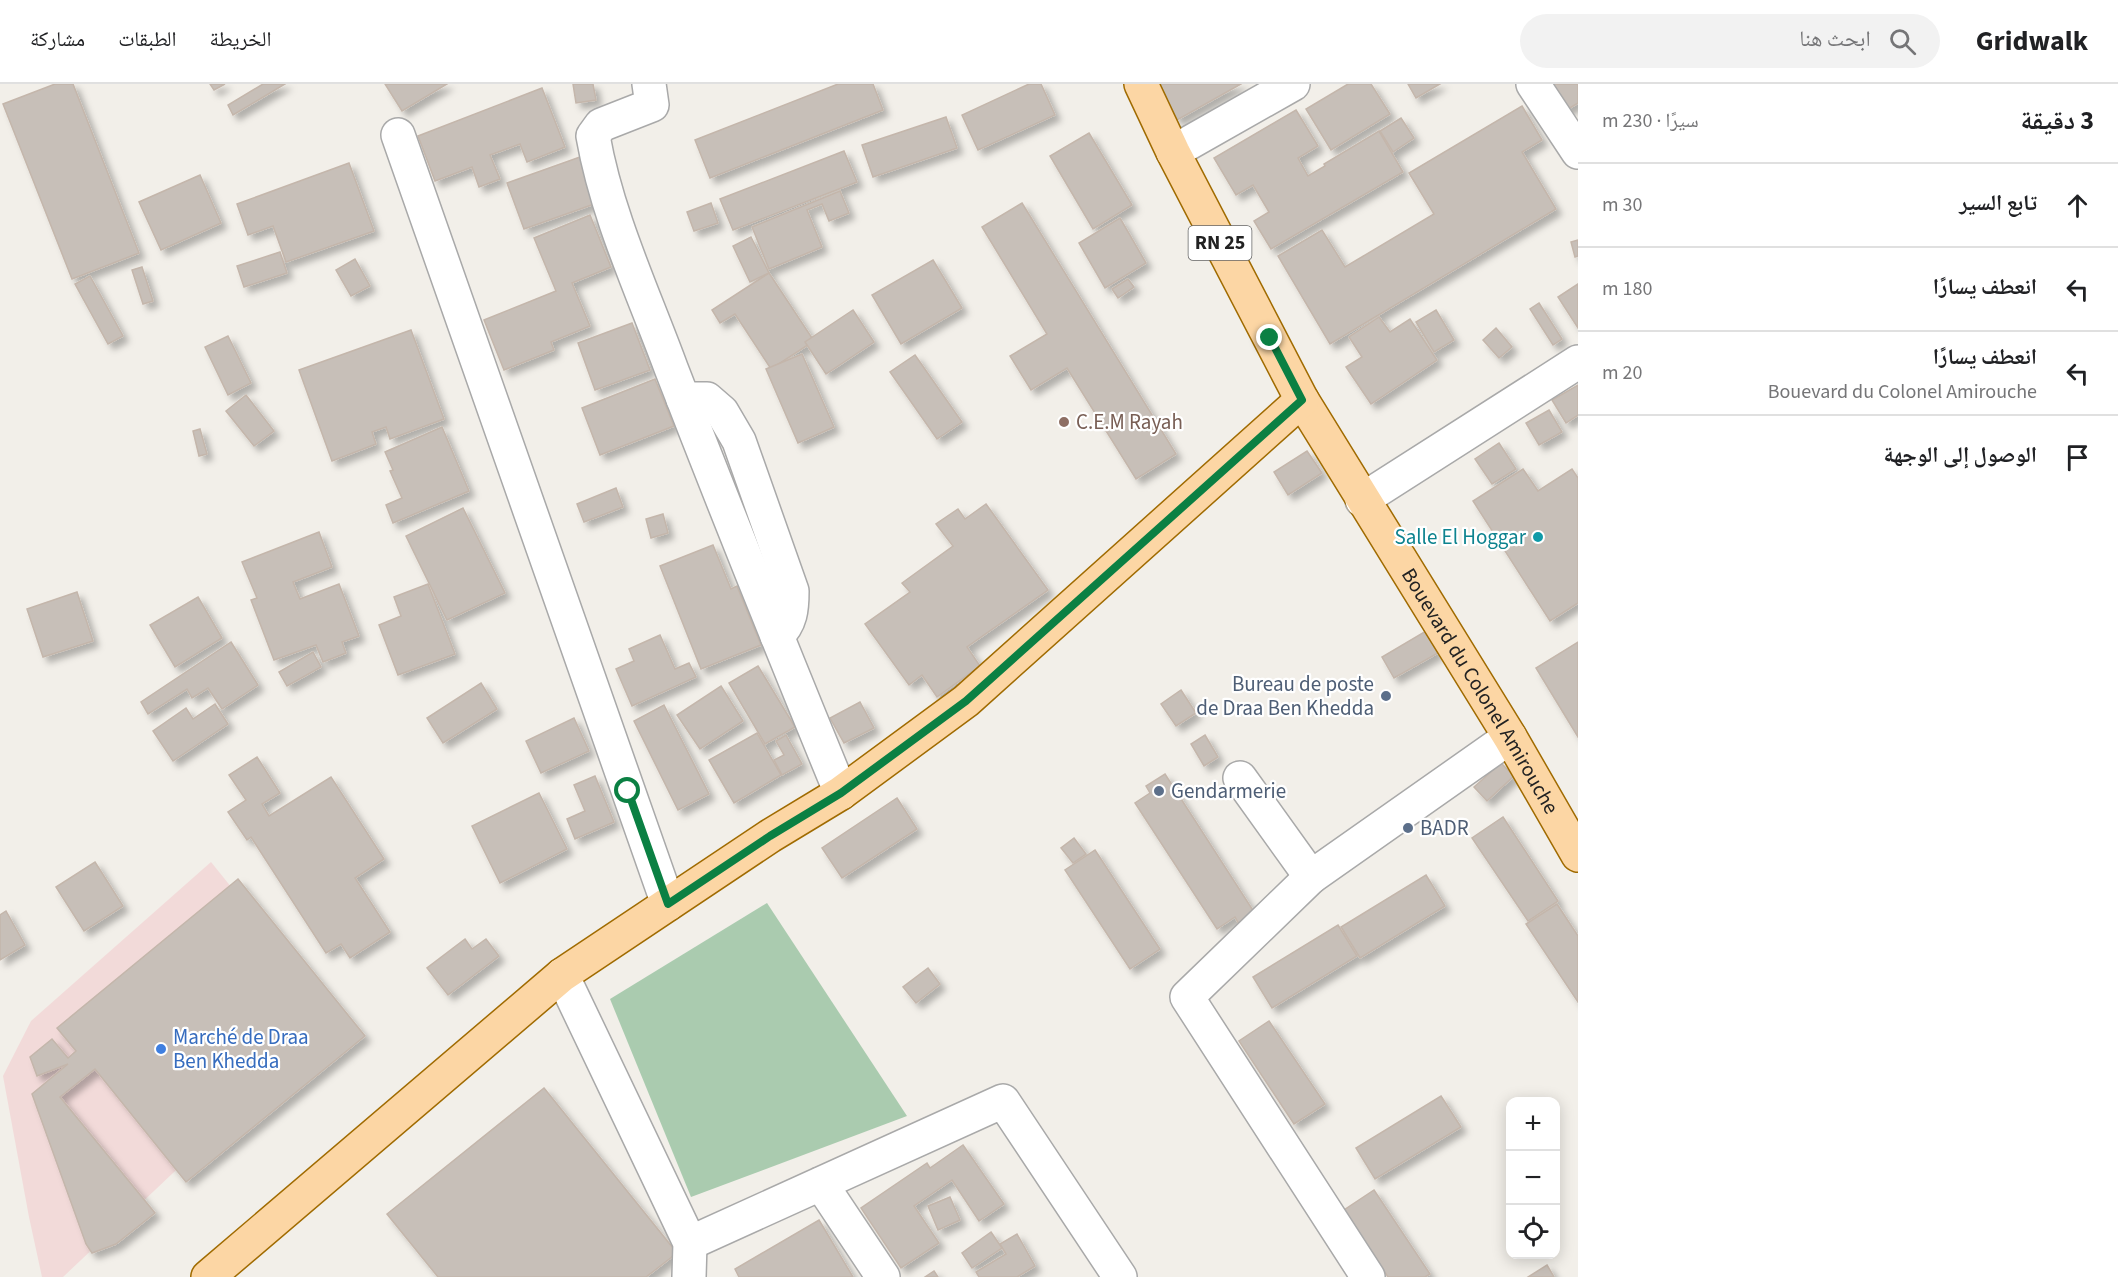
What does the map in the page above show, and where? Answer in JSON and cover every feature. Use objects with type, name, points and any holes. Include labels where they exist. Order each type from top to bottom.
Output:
[{"type":"main road","name":"Bouevard du Colonel Amirouche","points":[[1141,84],[1173,152],[1302,400],[1510,737],[1578,855]]},
{"type":"main road","points":[[208,1277],[562,975],[770,836],[841,793],[966,701],[1302,400]]},
{"type":"street","points":[[649,84],[652,105],[601,125],[593,136],[599,168],[621,237],[718,490],[841,793]]},
{"type":"street","points":[[1173,152],[1293,84]]},
{"type":"street","points":[[1533,84],[1578,152]]},
{"type":"street","points":[[398,135],[668,904]]},
{"type":"street","points":[[1362,500],[1578,362]]},
{"type":"street","points":[[1368,1277],[1187,997],[1311,877],[1510,737]]},
{"type":"street","points":[[1240,778],[1311,877]]},
{"type":"street","points":[[562,975],[690,1243],[689,1277]]},
{"type":"street","points":[[690,1243],[1003,1101],[1120,1277]]},
{"type":"street","points":[[821,1184],[883,1277]]},
{"type":"shaded area","name":"Marché de Draa Ben Khedda","points":[[211,862],[337,1018],[63,1277],[42,1277],[3,1076],[31,1021]]},
{"type":"green space","points":[[767,903],[907,1116],[691,1197],[610,999]]},
{"type":"building","points":[[55,84],[73,84],[139,253],[72,279],[3,104]]},
{"type":"building","points":[[210,84],[225,84],[214,90]]},
{"type":"building","points":[[263,84],[285,84],[233,115],[228,105]]},
{"type":"building","points":[[385,84],[447,84],[402,111]]},
{"type":"building","points":[[573,84],[593,84],[596,100],[576,103]]},
{"type":"building","points":[[838,84],[873,84],[883,110],[710,178],[695,140]]},
{"type":"building","points":[[1029,84],[1041,84],[1055,115],[978,150],[962,115]]},
{"type":"building","points":[[1157,84],[1241,84],[1177,120]]},
{"type":"building","points":[[1348,84],[1371,84],[1390,114],[1331,150],[1306,109]]},
{"type":"building","points":[[1408,84],[1440,84],[1416,98]]},
{"type":"building","points":[[1547,84],[1578,84],[1578,103],[1565,111]]},
{"type":"building","points":[[542,88],[565,147],[527,162],[520,144],[490,155],[500,179],[479,187],[472,167],[435,181],[418,136]]},
{"type":"building","points":[[1522,106],[1542,140],[1522,152],[1556,209],[1330,344],[1278,256],[1322,230],[1345,267],[1434,214],[1409,173]]},
{"type":"building","points":[[1296,110],[1318,146],[1298,158],[1308,176],[1379,131],[1403,172],[1271,249],[1254,221],[1269,212],[1253,185],[1236,195],[1214,158]]},
{"type":"building","points":[[946,117],[957,148],[873,177],[862,145]]},
{"type":"building","points":[[1401,118],[1414,138],[1393,152],[1380,131]]},
{"type":"building","points":[[1089,133],[1132,205],[1093,229],[1050,156]]},
{"type":"building","points":[[844,151],[857,182],[733,230],[720,199]]},
{"type":"building","points":[[580,157],[597,203],[524,229],[507,183]]},
{"type":"building","points":[[349,163],[374,231],[286,262],[273,226],[248,235],[237,204]]},
{"type":"building","points":[[200,175],[221,223],[161,250],[139,202]]},
{"type":"building","points":[[840,191],[849,213],[829,221],[822,204],[807,210],[822,247],[769,269],[752,227]]},
{"type":"building","points":[[711,203],[718,223],[694,231],[687,212]]},
{"type":"building","points":[[1022,203],[1176,454],[1136,479],[1067,368],[1031,390],[1010,356],[1047,334],[982,227]]},
{"type":"building","points":[[590,215],[611,267],[572,283],[590,326],[551,342],[554,350],[504,370],[484,320],[556,291],[534,238]]},
{"type":"building","points":[[1120,218],[1146,263],[1105,288],[1079,243]]},
{"type":"building","points":[[751,237],[769,273],[750,282],[733,246]]},
{"type":"building","points":[[1578,240],[1578,256],[1575,257],[1571,242]]},
{"type":"building","points":[[280,252],[287,273],[244,287],[237,266]]},
{"type":"building","points":[[355,259],[370,286],[351,296],[336,270]]},
{"type":"building","points":[[933,260],[962,308],[901,344],[872,295]]},
{"type":"building","points":[[142,267],[153,301],[143,304],[132,270]]},
{"type":"building","points":[[769,273],[814,341],[771,369],[735,314],[720,323],[712,310]]},
{"type":"building","points":[[90,276],[123,336],[108,344],[75,284]]},
{"type":"building","points":[[1128,279],[1134,287],[1118,298],[1112,289]]},
{"type":"building","points":[[1578,284],[1578,328],[1558,297]]},
{"type":"building","points":[[1539,303],[1562,339],[1553,345],[1530,309]]},
{"type":"building","points":[[853,310],[874,342],[826,374],[805,342]]},
{"type":"building","points":[[1436,310],[1454,340],[1434,352],[1416,322]]},
{"type":"building","points":[[1379,317],[1390,332],[1410,319],[1437,360],[1371,404],[1346,367],[1362,357],[1349,337]]},
{"type":"building","points":[[632,323],[650,370],[595,390],[578,343]]},
{"type":"building","points":[[1496,328],[1512,347],[1499,358],[1483,340]]},
{"type":"building","points":[[411,330],[444,419],[390,439],[386,427],[372,432],[376,444],[332,461],[299,370]]},
{"type":"building","points":[[228,336],[251,383],[228,395],[205,347]]},
{"type":"building","points":[[802,354],[834,427],[798,443],[766,369]]},
{"type":"building","points":[[915,355],[962,422],[937,439],[890,372]]},
{"type":"building","points":[[655,379],[674,426],[600,455],[582,408]]},
{"type":"building","points":[[1578,385],[1578,415],[1566,423],[1552,400]]},
{"type":"building","points":[[246,395],[274,431],[254,446],[226,411]]},
{"type":"building","points":[[1549,410],[1562,432],[1539,445],[1526,423]]},
{"type":"building","points":[[442,427],[469,491],[393,523],[386,505],[402,498],[390,471],[393,470],[385,452]]},
{"type":"building","points":[[200,429],[207,454],[199,456],[193,431]]},
{"type":"building","points":[[1499,443],[1516,469],[1492,484],[1475,459]]},
{"type":"building","points":[[1307,451],[1322,473],[1288,495],[1274,472]]},
{"type":"building","points":[[1523,469],[1538,491],[1572,469],[1578,478],[1578,603],[1550,621],[1473,501]]},
{"type":"building","points":[[616,488],[623,507],[584,522],[577,504]]},
{"type":"building","points":[[986,504],[1048,590],[967,647],[980,666],[937,697],[922,675],[909,685],[865,624],[910,592],[902,583],[953,546],[936,524],[958,509],[965,519]]},
{"type":"building","points":[[463,508],[505,593],[447,620],[406,536]]},
{"type":"building","points":[[663,514],[668,533],[651,538],[646,519]]},
{"type":"building","points":[[319,532],[332,567],[293,582],[300,599],[339,584],[359,636],[342,642],[346,653],[323,662],[316,645],[274,660],[251,600],[257,598],[242,562]]},
{"type":"building","points":[[713,545],[731,589],[737,586],[761,645],[701,669],[660,566]]},
{"type":"building","points":[[428,584],[455,654],[398,675],[379,625],[401,616],[394,597]]},
{"type":"building","points":[[77,592],[93,641],[43,657],[27,609]]},
{"type":"building","points":[[198,597],[222,638],[175,667],[150,625]]},
{"type":"building","points":[[1426,631],[1438,653],[1394,678],[1382,657]]},
{"type":"building","points":[[660,635],[675,669],[689,663],[696,677],[632,706],[616,669],[634,661],[629,649]]},
{"type":"building","points":[[231,642],[258,685],[222,709],[208,688],[192,698],[187,689],[148,714],[141,702]]},
{"type":"building","points":[[1578,642],[1578,737],[1536,668]]},
{"type":"building","points":[[313,652],[321,667],[287,686],[279,672]]},
{"type":"building","points":[[758,666],[795,727],[765,744],[729,683]]},
{"type":"building","points":[[481,683],[497,709],[443,743],[427,718]]},
{"type":"building","points":[[721,686],[743,721],[700,749],[677,715]]},
{"type":"building","points":[[1181,690],[1196,713],[1176,726],[1161,704]]},
{"type":"building","points":[[860,702],[874,728],[844,743],[830,718]]},
{"type":"building","points":[[215,704],[228,724],[173,761],[153,731],[186,708],[193,719]]},
{"type":"building","points":[[664,705],[709,794],[678,810],[634,721]]},
{"type":"building","points":[[574,718],[589,751],[541,773],[526,741]]},
{"type":"building","points":[[757,733],[781,775],[734,803],[709,760]]},
{"type":"building","points":[[786,735],[802,764],[782,775],[774,760],[784,755],[776,741]]},
{"type":"building","points":[[1205,735],[1218,757],[1204,766],[1191,744]]},
{"type":"building","points":[[257,757],[280,793],[262,804],[269,816],[331,777],[384,859],[355,878],[390,932],[350,958],[341,944],[326,953],[251,837],[247,840],[228,812],[246,800],[229,775]]},
{"type":"building","points":[[1501,763],[1514,776],[1487,801],[1474,787]]},
{"type":"building","points":[[1165,774],[1256,915],[1240,926],[1235,917],[1217,929],[1135,803],[1150,793],[1146,786]]},
{"type":"building","points":[[595,776],[614,822],[575,839],[567,819],[585,811],[574,785]]},
{"type":"building","points":[[539,793],[567,849],[500,883],[472,826]]},
{"type":"building","points":[[897,798],[917,829],[842,878],[822,848]]},
{"type":"building","points":[[1503,817],[1558,901],[1528,921],[1472,838]]},
{"type":"building","points":[[1074,838],[1086,854],[1073,863],[1061,848]]},
{"type":"building","points":[[1095,850],[1160,949],[1130,969],[1065,870]]},
{"type":"building","points":[[95,862],[123,906],[84,931],[56,887]]},
{"type":"building","points":[[1426,875],[1445,906],[1360,958],[1341,927]]},
{"type":"building","name":"Marché de Draa Ben Khedda","points":[[238,879],[365,1036],[186,1182],[95,1069],[60,1097],[155,1213],[116,1244],[92,1253],[86,1244],[32,1094],[68,1064],[37,1076],[30,1057],[52,1039],[68,1058],[76,1051],[57,1028]]},
{"type":"building","points":[[1557,904],[1578,936],[1578,1002],[1526,924]]},
{"type":"building","points":[[6,911],[25,945],[0,960],[0,915]]},
{"type":"building","points":[[1338,925],[1357,956],[1272,1008],[1253,977]]},
{"type":"building","points":[[465,939],[472,949],[486,939],[499,956],[448,995],[427,968]]},
{"type":"building","points":[[928,968],[940,984],[916,1003],[903,987]]},
{"type":"building","points":[[1269,1021],[1325,1104],[1294,1124],[1239,1041]]},
{"type":"building","points":[[544,1088],[677,1253],[646,1277],[438,1277],[387,1214]]},
{"type":"building","points":[[1441,1096],[1461,1127],[1375,1179],[1356,1148]]},
{"type":"building","points":[[963,1145],[1004,1204],[979,1221],[952,1180],[914,1206],[939,1243],[901,1268],[861,1208],[927,1163],[930,1168]]},
{"type":"building","points":[[1374,1190],[1430,1274],[1425,1277],[1388,1277],[1344,1210]]},
{"type":"building","points":[[950,1197],[960,1220],[938,1230],[928,1206]]},
{"type":"building","points":[[819,1220],[853,1277],[739,1277],[735,1269]]},
{"type":"building","points":[[991,1232],[1002,1248],[972,1268],[962,1253]]},
{"type":"building","points":[[1017,1234],[1035,1266],[1017,1277],[979,1277],[976,1272],[1006,1254],[1000,1244]]},
{"type":"building","points":[[1547,1265],[1554,1277],[1528,1277]]},
{"type":"building","points":[[934,1271],[938,1277],[925,1277]]},
{"type":"place","name":"C.E.M Rayah","points":[[1064,422]]},
{"type":"place","name":"Salle El Hoggar","points":[[1538,537]]},
{"type":"place","name":"Bureau de poste de Draa Ben Khedda","points":[[1386,696]]},
{"type":"place","name":"Gendarmerie","points":[[1159,791]]},
{"type":"place","name":"BADR","points":[[1408,828]]},
{"type":"place","name":"Marché de Draa Ben Khedda","points":[[161,1049]]},
{"type":"route","points":[[628,791],[668,904],[770,836],[841,793],[966,701],[1302,400],[1270,338]]}]
